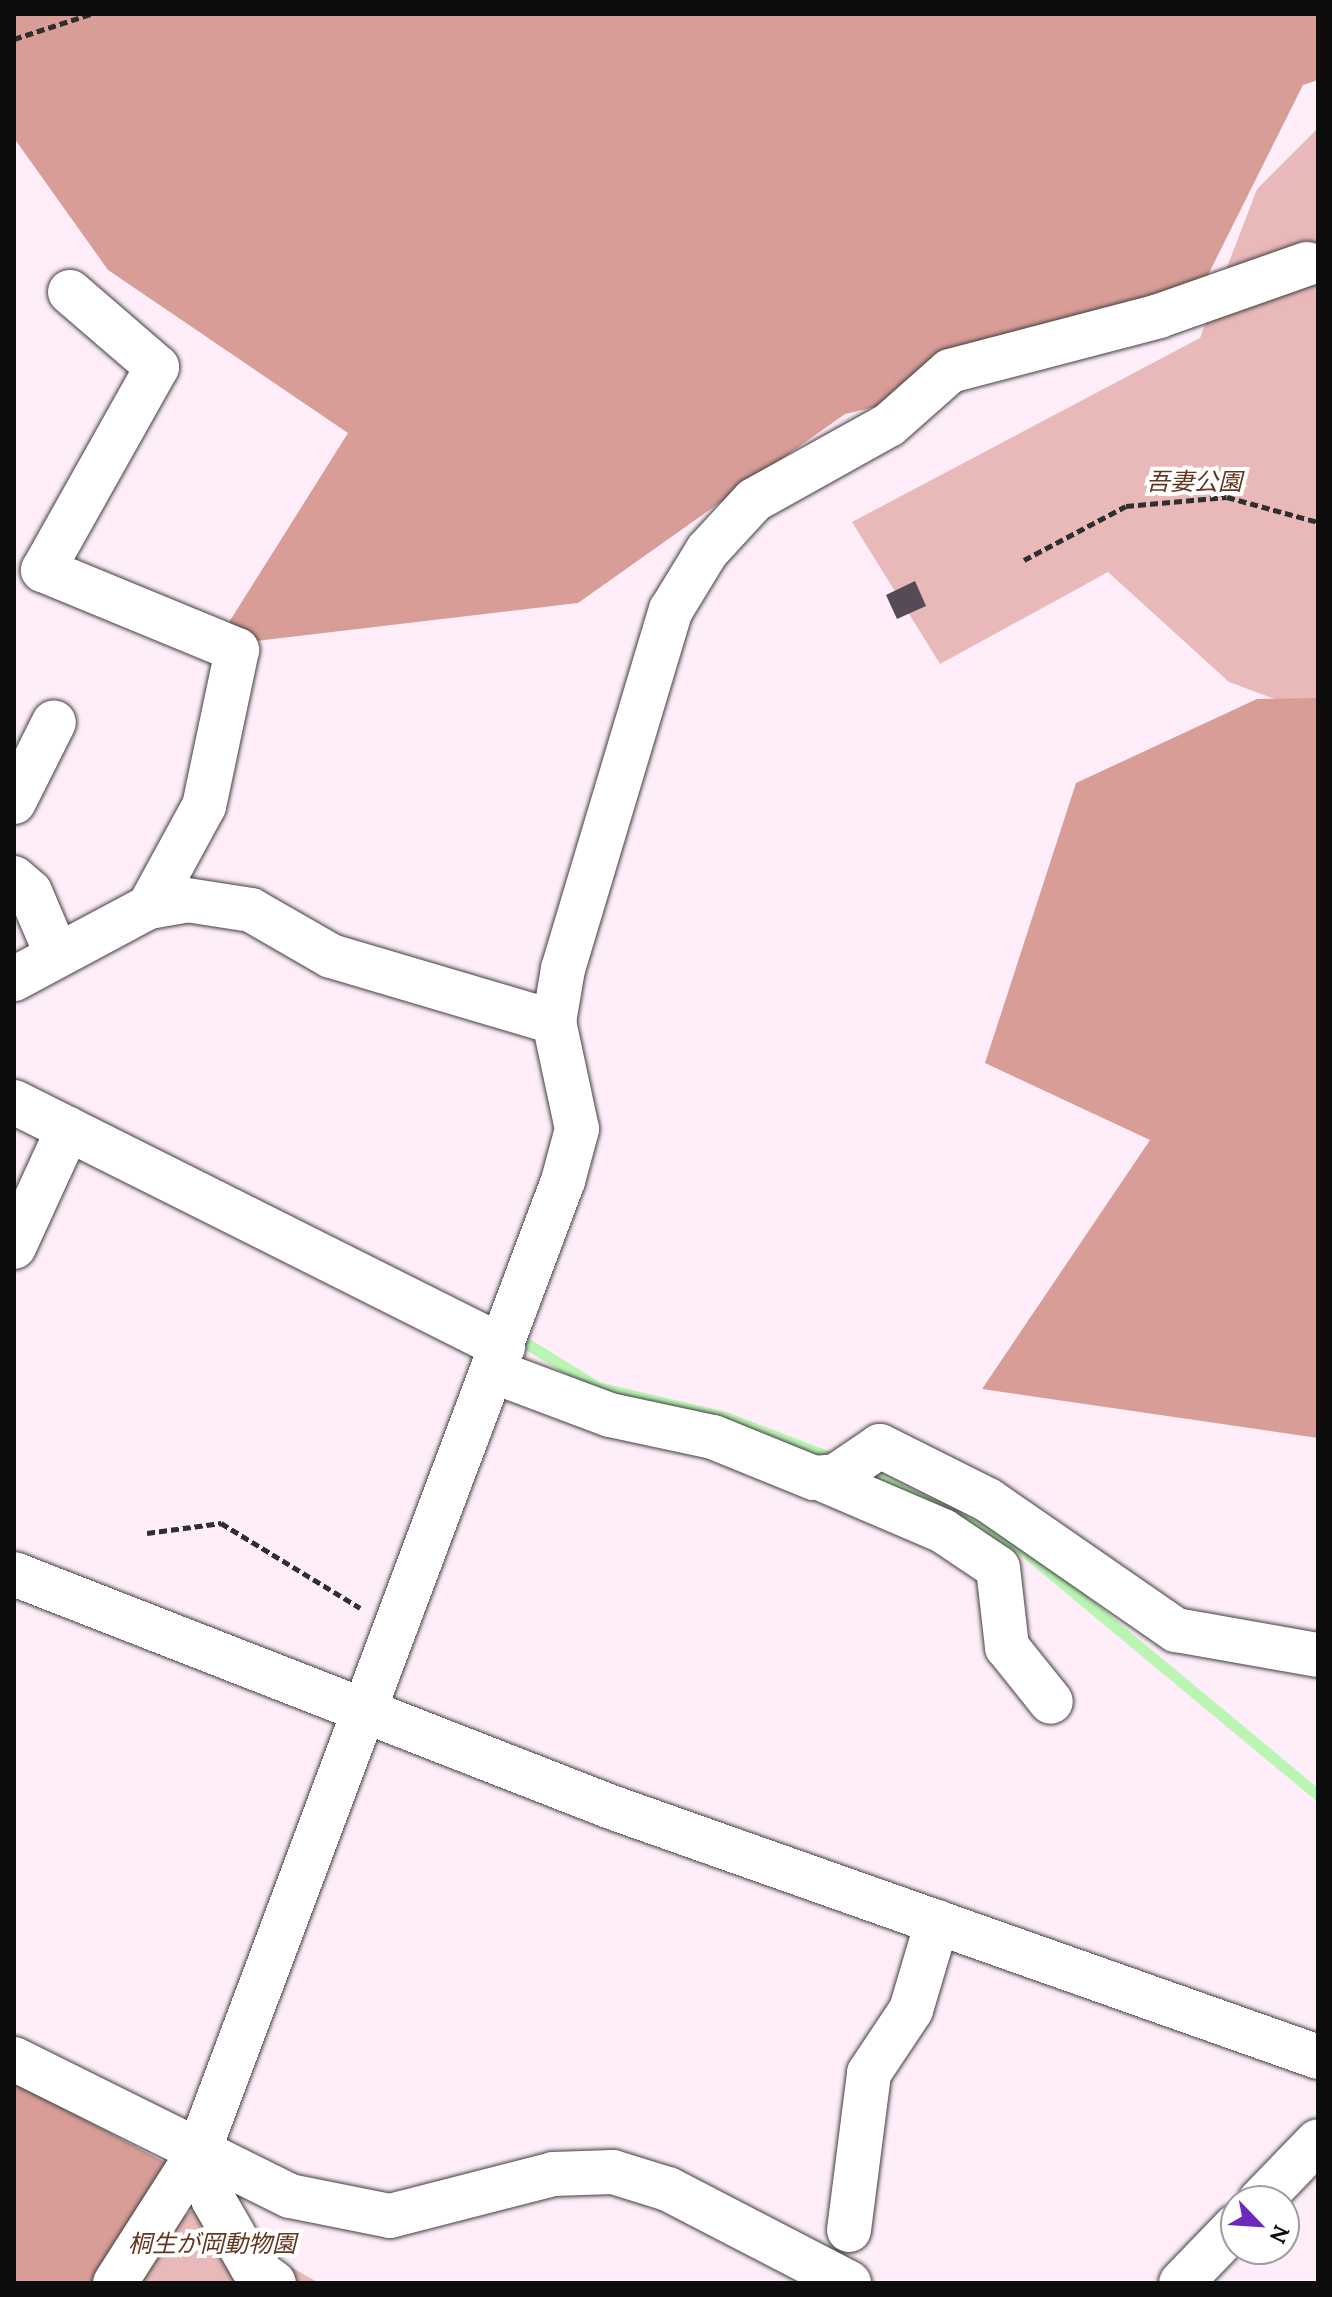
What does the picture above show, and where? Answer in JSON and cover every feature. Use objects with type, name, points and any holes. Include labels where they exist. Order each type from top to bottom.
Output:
[{"type":"street","points":[[115,2283],[198,2153],[400,1629],[499,1360],[577,1129],[554,1022],[563,969],[671,610],[707,551],[754,500],[889,425],[950,371],[1159,316],[1307,264]]},
{"type":"street","points":[[70,292],[157,367],[43,570],[237,650],[204,806],[149,907]]},
{"type":"street","points":[[14,802],[54,722]]},
{"type":"street","points":[[14,878],[30,892],[56,953]]},
{"type":"street","points":[[14,979],[56,953],[149,907],[187,900],[251,910],[331,956],[554,1022]]},
{"type":"street","points":[[14,1102],[499,1360],[610,1415],[713,1437],[840,1471],[943,1531],[998,1568],[1007,1647],[1051,1702]]},
{"type":"street","points":[[14,1247],[68,1129]]},
{"type":"street","points":[[840,1471],[880,1446],[988,1500],[1176,1630],[1318,1655]]},
{"type":"street","points":[[14,1574],[368,1715],[1318,2057]]},
{"type":"street","points":[[849,2230],[869,2073],[911,2010],[937,1922]]},
{"type":"street","points":[[14,2059],[290,2196],[390,2216],[553,2174],[642,2177],[849,2283]]},
{"type":"street","points":[[1275,2185],[1318,2141]]},
{"type":"street","points":[[198,2153],[213,2199],[252,2267],[274,2283]]},
{"type":"street","points":[[1181,2283],[1220,2243]]},
{"type":"path","points":[[14,39],[91,14]]},
{"type":"path","points":[[1024,560],[1126,506],[1227,497],[1318,522]]},
{"type":"path","points":[[147,1533],[221,1523],[400,1629]]},
{"type":"green space","name":"吾妻公園","points":[[1318,128],[1318,715],[1229,682],[1108,572],[940,664],[852,522],[1200,338],[1257,189]]},
{"type":"green space","name":"桐生が岡動物園","points":[[221,2191],[265,2252],[319,2283],[126,2283],[150,2239]]},
{"type":"shaded area","points":[[14,14],[1318,14],[1318,80],[1303,85],[1187,317],[1084,358],[845,414],[578,603],[214,646],[348,433],[108,270],[14,138]]},
{"type":"shaded area","points":[[1318,698],[1318,1438],[982,1389],[1150,1140],[985,1063],[1076,783],[1257,699]]},
{"type":"shaded area","points":[[14,2082],[172,2166],[93,2283],[14,2283]]},
{"type":"building","points":[[915,581],[926,606],[897,619],[886,595]]},
{"type":"waterway","points":[[526,1343],[597,1387],[725,1417],[837,1460]]},
{"type":"waterway","points":[[864,1470],[1024,1551],[1318,1795]]}]
